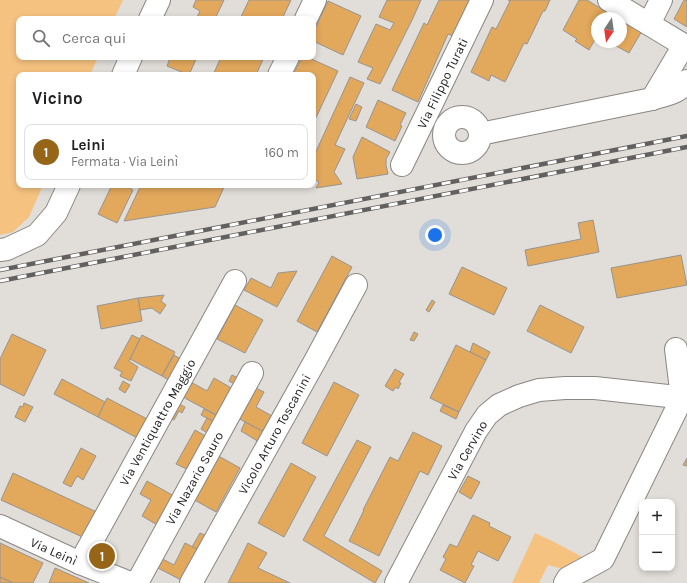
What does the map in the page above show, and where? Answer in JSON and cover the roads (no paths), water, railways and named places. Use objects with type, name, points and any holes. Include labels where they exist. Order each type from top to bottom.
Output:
[{"type":"street","points":[[151,16],[159,0]]},
{"type":"street","points":[[307,16],[315,0]]},
{"type":"street","name":"Via Filippo Turati","points":[[402,165],[482,0]]},
{"type":"street","points":[[609,0],[686,46],[652,99]]},
{"type":"street","points":[[649,24],[661,0]]},
{"type":"street","points":[[124,72],[130,60]]},
{"type":"street","points":[[280,72],[286,60]]},
{"type":"street","points":[[480,134],[652,99],[675,92],[684,86],[687,81]]},
{"type":"street","points":[[426,116],[445,126]]},
{"type":"street","points":[[461,116],[470,119],[477,125],[480,134],[478,144],[471,151],[462,153],[453,151],[444,140],[443,136],[445,126],[452,119],[461,116]]},
{"type":"street","points":[[0,250],[7,249],[37,235],[56,213],[68,188]]},
{"type":"street","name":"Via Ventiquattro Maggio","points":[[80,563],[234,281]]},
{"type":"street","name":"Vicolo Arturo Toscanini","points":[[191,583],[356,285]]},
{"type":"street","points":[[565,583],[568,578],[603,559],[685,398],[676,349]]},
{"type":"street","name":"Via Nazario Sauro","points":[[137,583],[252,373]]},
{"type":"street","name":"Via Cervino","points":[[396,583],[476,431],[487,415],[499,405],[519,396],[539,390],[565,388],[595,388],[685,398]]},
{"type":"street","name":"Via Leinì","points":[[0,526],[80,563],[130,583]]},
{"type":"railway","points":[[0,270],[687,136]]},
{"type":"railway","points":[[0,281],[687,147]]},
{"type":"place","name":"Leini","points":[[102,556]]}]
